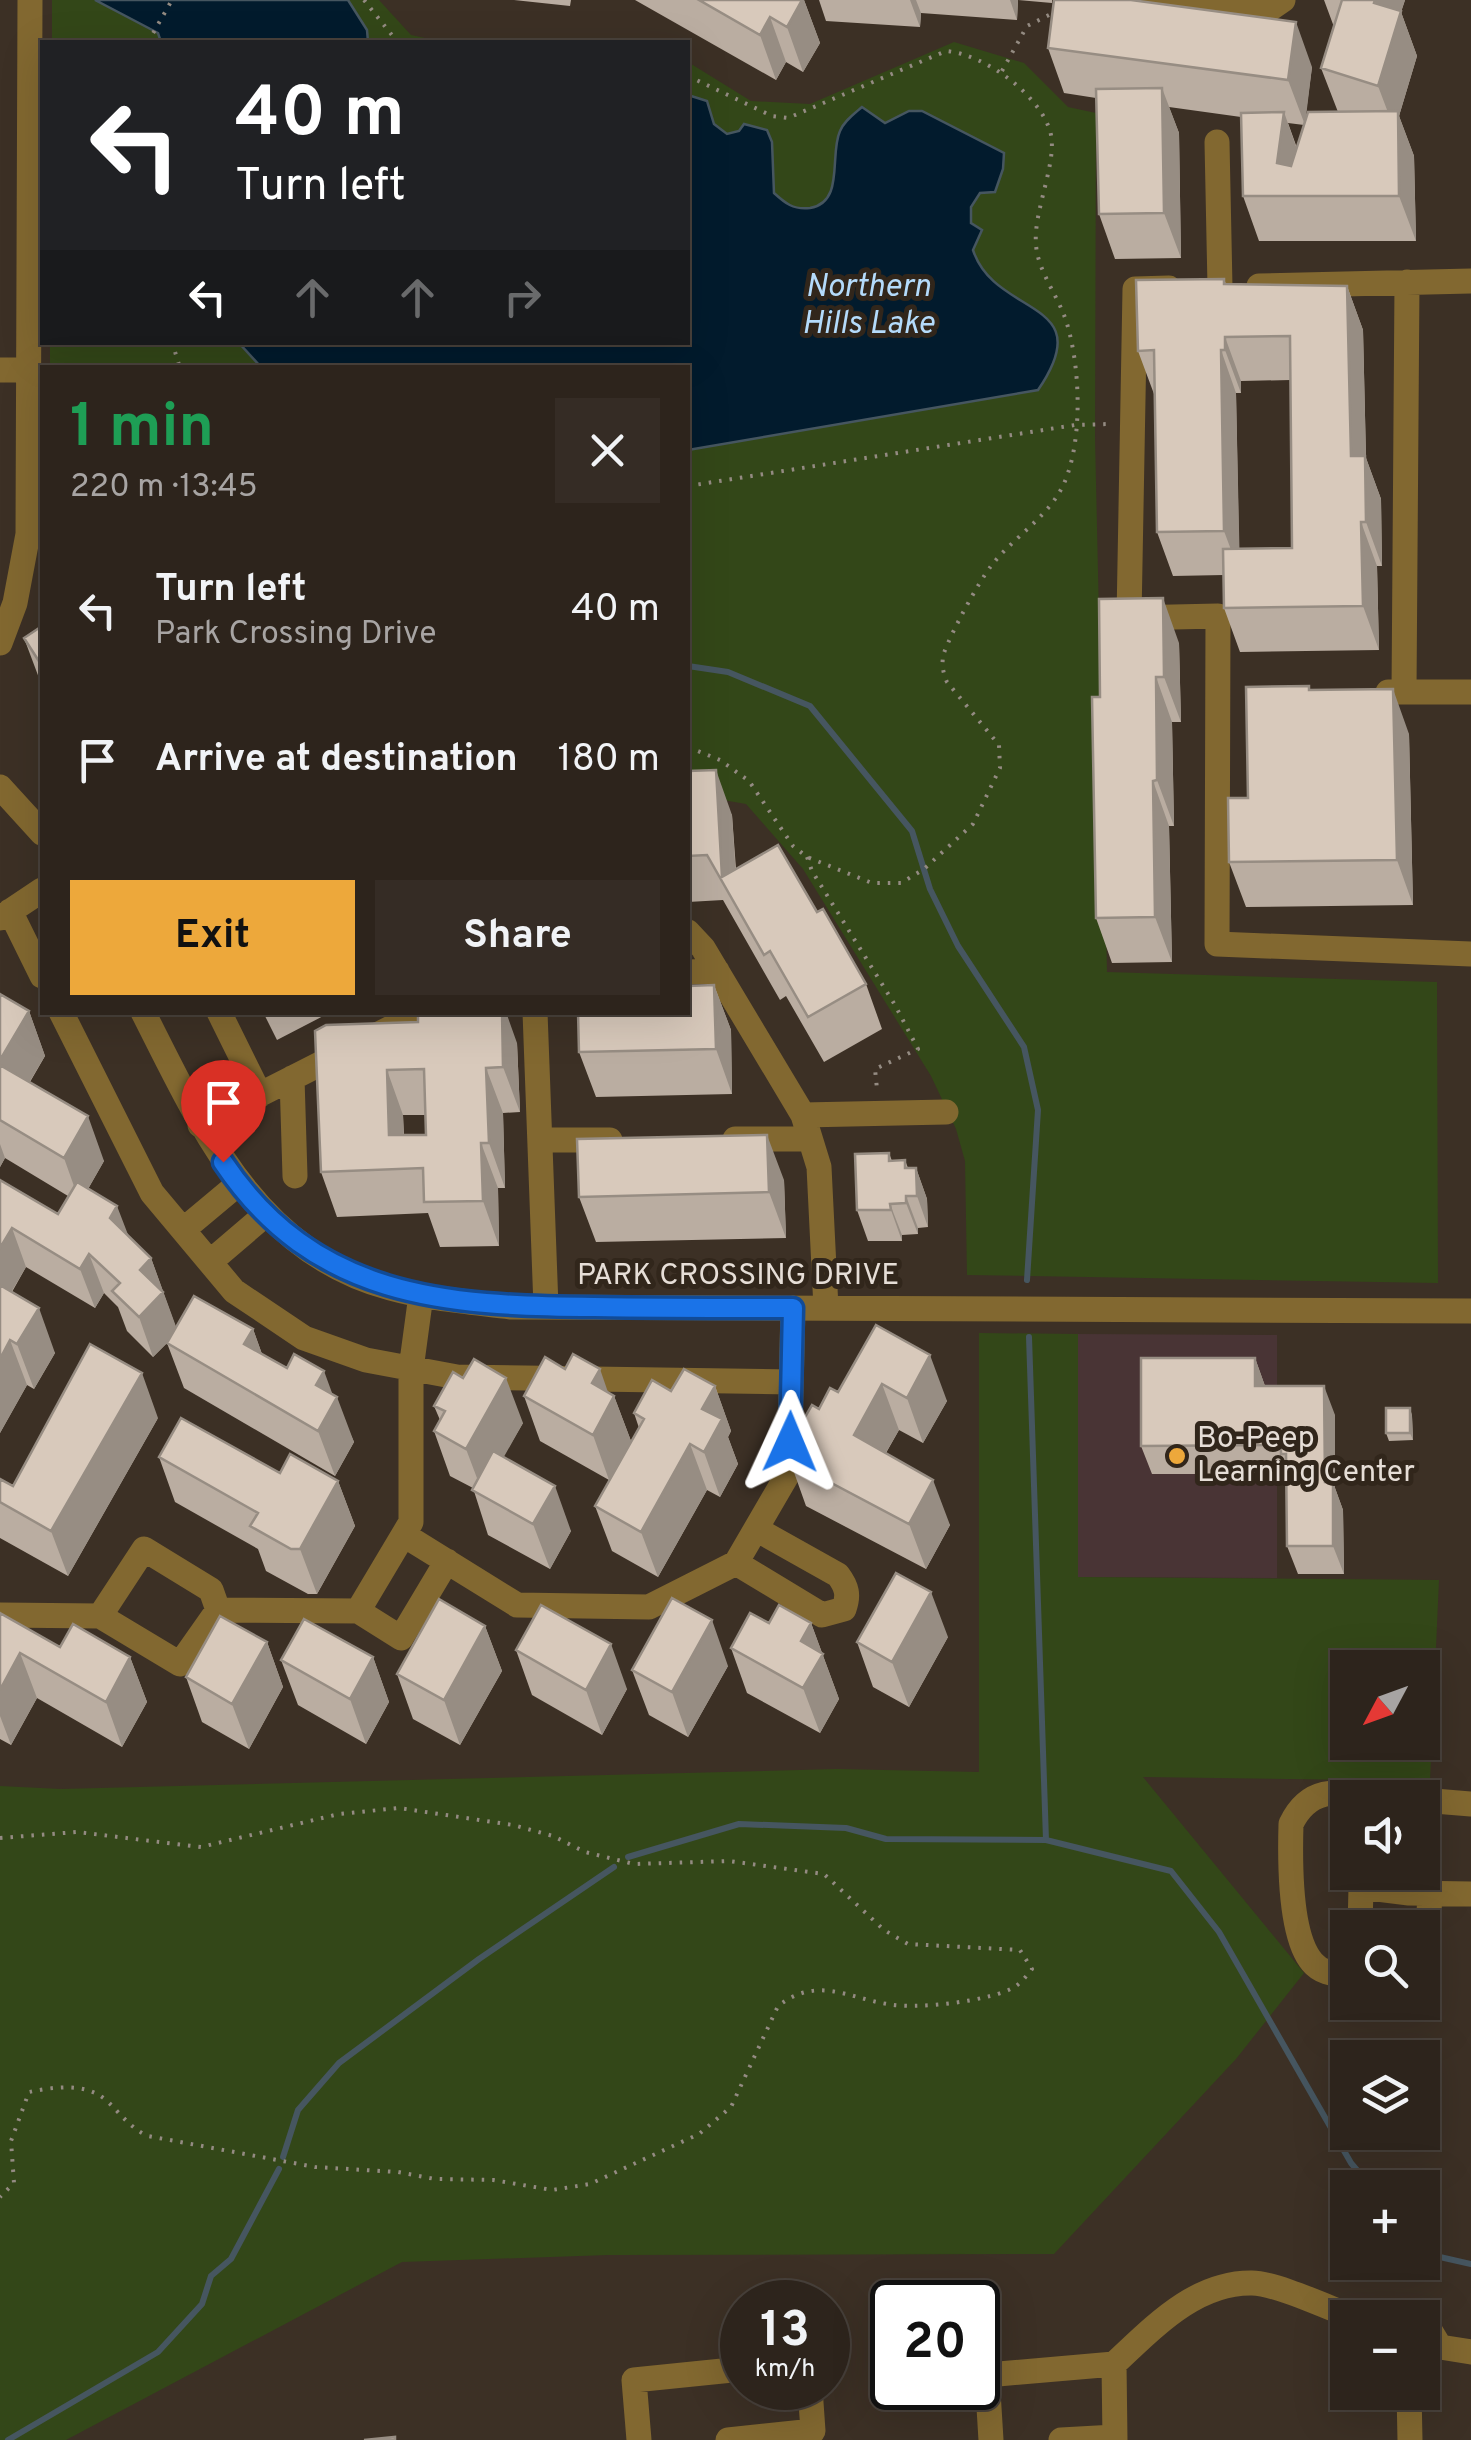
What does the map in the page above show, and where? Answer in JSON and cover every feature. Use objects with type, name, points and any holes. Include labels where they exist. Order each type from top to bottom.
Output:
[{"type":"street","points":[[0,644],[33,571],[28,534],[30,0]]},
{"type":"street","points":[[1144,0],[1267,11],[1283,0]]},
{"type":"street","points":[[1203,287],[1217,142]]},
{"type":"street","points":[[1471,281],[1134,289],[1129,618],[1218,616],[1227,693],[1217,944],[1471,954]]},
{"type":"street","points":[[1404,692],[1407,282]]},
{"type":"street","points":[[0,370],[28,370]]},
{"type":"street","points":[[1367,692],[1471,692]]},
{"type":"street","points":[[0,787],[40,831]]},
{"type":"street","points":[[40,891],[5,915],[40,973]]},
{"type":"street","points":[[690,934],[704,948],[807,1127],[820,1167],[826,1308]]},
{"type":"street","points":[[690,972],[717,971]]},
{"type":"street","points":[[63,1015],[152,1193],[234,1291],[304,1338],[366,1360],[457,1376],[791,1382]]},
{"type":"street","name":"PARK CROSSING DRIVE","points":[[145,1015],[200,1125],[238,1184],[265,1215],[331,1264],[388,1288],[512,1307],[1471,1311]]},
{"type":"street","points":[[220,1015],[260,1094]]},
{"type":"street","points":[[200,1125],[416,1015]]},
{"type":"street","points":[[535,1015],[546,1307]]},
{"type":"street","points":[[292,1078],[295,1176]]},
{"type":"street","points":[[714,1140],[878,1114],[946,1112]]},
{"type":"street","points":[[540,1140],[636,1140]]},
{"type":"street","points":[[182,1230],[238,1184]]},
{"type":"street","points":[[210,1262],[265,1215]]},
{"type":"street","points":[[358,1612],[411,1522],[411,1368],[421,1295]]},
{"type":"street","points":[[404,1535],[517,1605],[648,1606],[736,1563],[789,1472],[793,1308]]},
{"type":"street","points":[[736,1563],[822,1615],[844,1609],[848,1598],[845,1584],[838,1576],[756,1528]]},
{"type":"street","points":[[100,1616],[144,1549],[212,1590],[218,1610]]},
{"type":"street","points":[[218,1610],[358,1612],[401,1638],[447,1561]]},
{"type":"street","points":[[0,1615],[100,1616],[180,1664],[218,1610]]},
{"type":"street","points":[[1330,1794],[1311,1797],[1298,1809],[1291,1824],[1296,1924],[1310,1961],[1330,1973]]},
{"type":"street","points":[[1440,1801],[1471,1804]]},
{"type":"street","points":[[1414,1890],[1471,1894]]},
{"type":"street","points":[[1429,1910],[1430,1893]]},
{"type":"street","points":[[992,2440],[986,2375],[1114,2364],[1159,2322],[1212,2287],[1255,2282],[1330,2309]]},
{"type":"street","points":[[1440,2346],[1471,2352]]},
{"type":"street","points":[[1061,2440],[1114,2438],[1114,2364]]},
{"type":"street","points":[[639,2440],[634,2380],[720,2371]]},
{"type":"street","points":[[728,2440],[813,2431],[812,2410]]},
{"type":"street","points":[[1409,2410],[1410,2440]]},
{"type":"path","points":[[149,40],[172,0]]},
{"type":"path","points":[[364,0],[396,40]]},
{"type":"path","points":[[1002,71],[1028,26],[1059,10]]},
{"type":"path","points":[[690,77],[772,116],[788,118],[946,51],[1002,71],[1042,115],[1051,133],[1051,156],[1042,188],[1036,244],[1074,346],[1075,425],[1073,453],[1059,493],[990,567],[944,655],[942,672],[998,744],[1000,768],[973,824],[924,869],[901,882],[872,883],[807,857],[793,846],[749,781],[720,760],[690,748]]},
{"type":"path","points":[[690,486],[1075,425],[1132,423]]},
{"type":"path","points":[[807,857],[918,1049],[875,1069],[878,1114]]},
{"type":"path","points":[[0,1838],[76,1832],[202,1847],[339,1814],[399,1808],[513,1824],[553,1836],[585,1852],[634,1864],[729,1860],[824,1874],[884,1930],[908,1944],[1020,1950],[1032,1970],[1015,1987],[971,2001],[891,2006],[830,1988],[792,1996],[778,2006],[731,2107],[699,2134],[590,2184],[552,2190],[493,2180],[436,2179],[398,2172],[315,2167],[148,2136],[134,2130],[104,2098],[88,2088],[48,2088],[29,2092],[11,2141],[14,2183],[0,2197]]},
{"type":"shaded area","name":"Bo-Peep Learning Center","points":[[1078,1334],[1277,1335],[1277,1578],[1078,1577]]},
{"type":"green space","points":[[52,0],[379,0],[411,35],[435,40],[52,40]]},
{"type":"green space","points":[[954,42],[1024,63],[1068,107],[1096,113],[1095,438],[1107,972],[1437,982],[1438,1283],[967,1275],[965,1161],[956,1129],[931,1076],[803,869],[746,804],[690,794],[690,365],[50,365],[50,345],[690,345],[690,63],[751,101],[810,104]]},
{"type":"green space","points":[[979,1333],[1078,1334],[1078,1577],[1439,1580],[1436,1650],[1330,1650],[1330,1760],[1431,1760],[1430,1780],[1143,1777],[1304,1973],[1236,2059],[1054,2254],[608,2255],[402,2262],[66,2440],[0,2440],[0,1786],[61,1789],[837,1769],[979,1772]]},
{"type":"water","points":[[95,0],[348,0],[367,30],[368,40],[160,40],[158,33]]},
{"type":"water","name":"Northern Hills Lake","points":[[690,96],[707,101],[714,124],[727,134],[739,131],[744,124],[767,130],[772,142],[774,193],[799,208],[821,204],[828,197],[840,131],[862,107],[885,123],[909,111],[922,111],[1004,153],[995,192],[980,193],[971,207],[971,223],[982,230],[973,250],[985,272],[1051,323],[1058,339],[1054,360],[1038,390],[690,450],[690,365],[259,365],[241,345],[690,345]]},
{"type":"building","points":[[699,0],[802,0],[787,27],[770,17],[760,35]]},
{"type":"building","points":[[1054,0],[1131,0],[1296,22],[1288,80],[1048,48]]},
{"type":"building","points":[[1342,0],[1375,0],[1374,3],[1401,11],[1378,86],[1321,68]]},
{"type":"building","points":[[1162,88],[1164,213],[1099,214],[1096,89]]},
{"type":"building","points":[[1398,111],[1399,196],[1243,196],[1241,113],[1284,112],[1277,163],[1291,166],[1308,112]]},
{"type":"building","points":[[1224,279],[1224,284],[1347,286],[1351,456],[1365,456],[1366,522],[1361,522],[1363,606],[1224,608],[1223,549],[1292,548],[1290,336],[1225,337],[1225,350],[1221,350],[1224,531],[1157,532],[1154,350],[1138,351],[1136,280]]},
{"type":"building","points":[[1163,598],[1164,677],[1156,677],[1157,780],[1153,781],[1155,917],[1096,918],[1092,697],[1100,697],[1099,599]]},
{"type":"building","points":[[40,627],[40,663],[24,638]]},
{"type":"building","points":[[1309,686],[1309,690],[1393,689],[1397,860],[1229,862],[1228,798],[1248,798],[1246,687]]},
{"type":"building","points":[[716,770],[722,877],[778,845],[817,912],[823,909],[866,984],[808,1017],[770,951],[764,955],[707,855],[690,856],[690,771]]},
{"type":"building","points":[[714,985],[716,1049],[579,1052],[578,1015],[690,1015],[690,986]]},
{"type":"building","points":[[0,994],[29,1011],[0,1060]]},
{"type":"building","points":[[418,1015],[502,1015],[503,1067],[486,1068],[489,1143],[481,1143],[483,1201],[424,1202],[423,1168],[321,1172],[315,1031],[326,1025],[418,1022]],"holes":[[[424,1069],[426,1135],[389,1135],[387,1070]]]},
{"type":"building","points":[[0,1065],[88,1116],[64,1158],[0,1120]]},
{"type":"building","points":[[767,1135],[769,1192],[579,1197],[577,1139]]},
{"type":"building","points":[[889,1153],[889,1161],[905,1160],[905,1168],[916,1168],[917,1196],[906,1196],[906,1203],[890,1204],[891,1210],[857,1210],[855,1154]]},
{"type":"building","points":[[0,1180],[58,1214],[77,1182],[117,1206],[110,1218],[151,1258],[140,1270],[163,1292],[139,1317],[112,1291],[120,1283],[89,1254],[80,1269],[12,1228],[0,1248]]},
{"type":"building","points":[[0,1285],[39,1308],[17,1344],[10,1340],[0,1359]]},
{"type":"building","points":[[194,1296],[253,1329],[244,1344],[287,1368],[294,1354],[324,1371],[316,1385],[337,1397],[318,1431],[167,1343]]},
{"type":"building","points":[[876,1325],[930,1355],[907,1398],[882,1384],[854,1435],[933,1480],[909,1524],[790,1461],[803,1438],[795,1434],[812,1405],[819,1409],[830,1388],[838,1392]]},
{"type":"building","points":[[90,1344],[142,1373],[51,1531],[0,1502],[0,1479],[13,1486]]},
{"type":"building","points":[[573,1354],[600,1369],[592,1383],[614,1396],[593,1435],[524,1396],[545,1357],[565,1369]]},
{"type":"building","points":[[1141,1358],[1255,1358],[1255,1386],[1324,1386],[1325,1482],[1333,1482],[1333,1546],[1287,1546],[1286,1454],[1281,1454],[1281,1445],[1141,1446]]},
{"type":"building","points":[[474,1359],[506,1378],[466,1449],[434,1431],[445,1411],[434,1406],[453,1372],[463,1378]]},
{"type":"building","points":[[684,1369],[715,1386],[702,1409],[722,1419],[704,1452],[690,1444],[641,1532],[595,1506],[644,1419],[634,1413],[652,1380],[671,1391]]},
{"type":"building","points":[[1386,1408],[1410,1408],[1410,1433],[1386,1433]]},
{"type":"building","points":[[181,1418],[280,1473],[290,1454],[338,1481],[300,1549],[291,1549],[250,1526],[258,1513],[159,1457]]},
{"type":"building","points":[[493,1451],[555,1486],[533,1524],[472,1490]]},
{"type":"building","points":[[896,1573],[931,1592],[892,1662],[857,1642]]},
{"type":"building","points":[[672,1598],[712,1620],[672,1692],[632,1670]]},
{"type":"building","points":[[439,1599],[485,1626],[444,1700],[397,1674]]},
{"type":"building","points":[[541,1605],[611,1644],[586,1690],[516,1650]]},
{"type":"building","points":[[779,1605],[811,1623],[801,1641],[823,1654],[803,1688],[731,1648],[750,1613],[769,1623]]},
{"type":"building","points":[[0,1613],[60,1647],[73,1624],[130,1657],[106,1702],[20,1653],[0,1690]]},
{"type":"building","points":[[220,1616],[267,1642],[232,1704],[186,1677]]},
{"type":"building","points":[[304,1619],[373,1657],[350,1699],[281,1660]]},
{"type":"waterway","points":[[690,666],[728,672],[810,706],[912,831],[930,889],[958,946],[1024,1047],[1038,1110],[1027,1280]]},
{"type":"waterway","points":[[1029,1337],[1046,1840]]},
{"type":"waterway","points":[[628,1857],[739,1824],[846,1828],[886,1839],[1046,1840],[1171,1871],[1219,1932],[1357,2170]]},
{"type":"waterway","points":[[283,2157],[298,2110],[339,2063],[479,1959],[614,1867]]},
{"type":"waterway","points":[[8,2440],[158,2352],[202,2304],[211,2276],[231,2259],[279,2169]]},
{"type":"waterway","points":[[1440,2257],[1471,2264]]},
{"type":"place","name":"Bo-Peep Learning Center","points":[[1177,1456]]},
{"type":"route","points":[[223,1162],[280,1229],[331,1264],[388,1288],[512,1307],[793,1308],[790,1442]]}]
